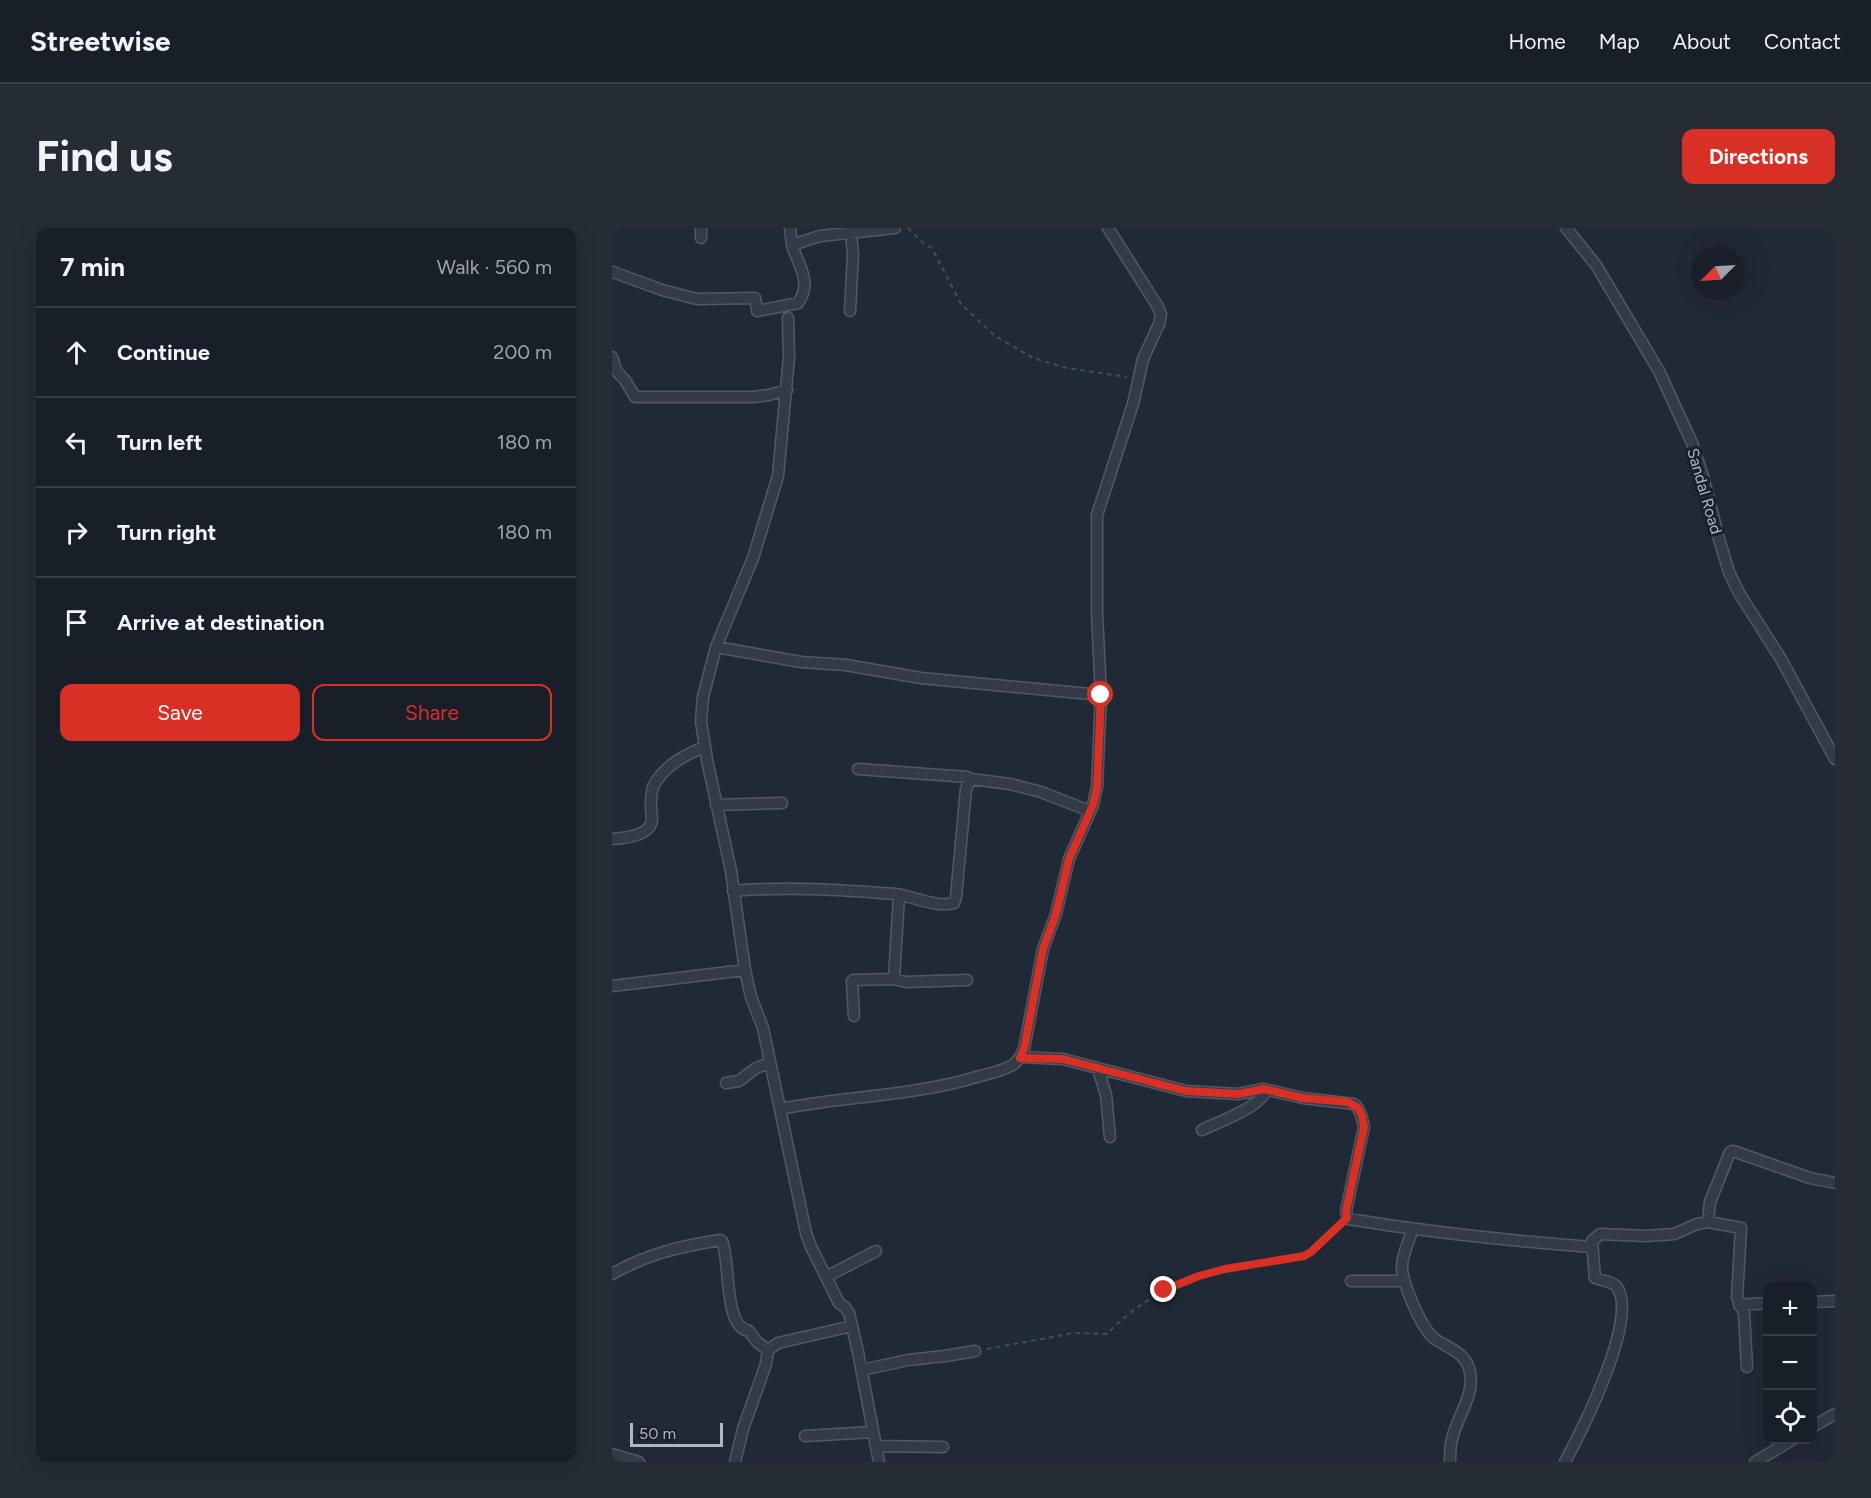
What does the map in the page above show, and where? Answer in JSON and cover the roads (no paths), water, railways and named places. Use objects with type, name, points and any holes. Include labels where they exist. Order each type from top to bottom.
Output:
[{"type":"street","points":[[613,272],[662,290],[697,299],[755,298],[757,311],[798,303],[804,295],[805,283],[792,245],[790,228]]},
{"type":"street","points":[[792,245],[820,236],[895,228]]},
{"type":"street","points":[[780,1109],[817,1102],[934,1088],[1006,1068],[1017,1062],[1024,1049],[1043,949],[1056,914],[1069,859],[1090,811],[1097,788],[1101,695],[1097,614],[1097,515],[1133,404],[1143,359],[1159,324],[1161,314],[1108,228]]},
{"type":"street","name":"Sandal Road","points":[[1566,228],[1596,266],[1659,371],[1704,476],[1729,572],[1739,593],[1781,659],[1835,759]]},
{"type":"street","points":[[850,311],[853,254],[851,233]]},
{"type":"street","points":[[788,318],[787,390],[778,476],[753,558],[716,647],[703,697],[701,721],[704,747],[731,871],[745,970],[751,997],[763,1028],[806,1233],[839,1303],[849,1313],[879,1462]]},
{"type":"street","points":[[612,357],[617,372],[626,380],[635,397],[753,397],[787,390]]},
{"type":"street","points":[[716,647],[801,662],[846,665],[921,678],[1101,695]]},
{"type":"street","points":[[612,840],[629,837],[648,829],[652,822],[653,788],[677,760],[704,747]]},
{"type":"street","points":[[858,769],[967,777],[1010,784],[1041,792],[1090,811]]},
{"type":"street","points":[[733,891],[764,888],[899,895],[945,905],[954,903],[966,789],[970,779]]},
{"type":"street","points":[[716,805],[782,803]]},
{"type":"street","points":[[894,979],[899,895]]},
{"type":"street","points":[[612,986],[745,970]]},
{"type":"street","points":[[854,1016],[853,980],[967,980]]},
{"type":"street","points":[[1020,1058],[1063,1059],[1186,1091],[1238,1094],[1264,1089],[1303,1098],[1348,1102],[1358,1108],[1364,1127],[1346,1211],[1347,1218],[1495,1240],[1592,1247]]},
{"type":"street","points":[[726,1083],[739,1081],[756,1068],[770,1063]]},
{"type":"street","points":[[1098,1069],[1106,1095],[1110,1137]]},
{"type":"street","points":[[1202,1130],[1249,1107],[1262,1097],[1265,1093],[1264,1089]]},
{"type":"street","points":[[1708,1222],[1710,1202],[1728,1155],[1733,1151],[1810,1178],[1835,1183]]},
{"type":"street","points":[[1565,1462],[1608,1371],[1622,1317],[1621,1297],[1617,1287],[1595,1278],[1592,1241],[1600,1234],[1646,1236],[1674,1234],[1708,1222],[1741,1228],[1737,1297],[1744,1313],[1747,1367]]},
{"type":"street","points":[[1413,1229],[1402,1262],[1404,1281],[1426,1330],[1434,1339],[1455,1350],[1465,1359],[1472,1380],[1470,1393],[1451,1440],[1450,1462]]},
{"type":"street","points":[[612,1274],[640,1259],[672,1248],[720,1240],[726,1253],[732,1313],[738,1326],[749,1331],[757,1342],[768,1350]]},
{"type":"street","points":[[826,1277],[876,1251]]},
{"type":"street","points":[[1351,1281],[1404,1281]]},
{"type":"street","points":[[1817,1302],[1835,1301]]},
{"type":"street","points":[[1739,1305],[1763,1304]]},
{"type":"street","points":[[735,1462],[742,1429],[766,1364],[768,1350],[778,1342],[852,1326]]},
{"type":"street","points":[[861,1370],[908,1360],[975,1351]]},
{"type":"street","points":[[1817,1424],[1835,1414]]},
{"type":"street","points":[[805,1436],[873,1432]]},
{"type":"street","points":[[1755,1462],[1785,1444]]},
{"type":"street","points":[[876,1446],[943,1447]]},
{"type":"street","points":[[612,1454],[639,1462]]}]
